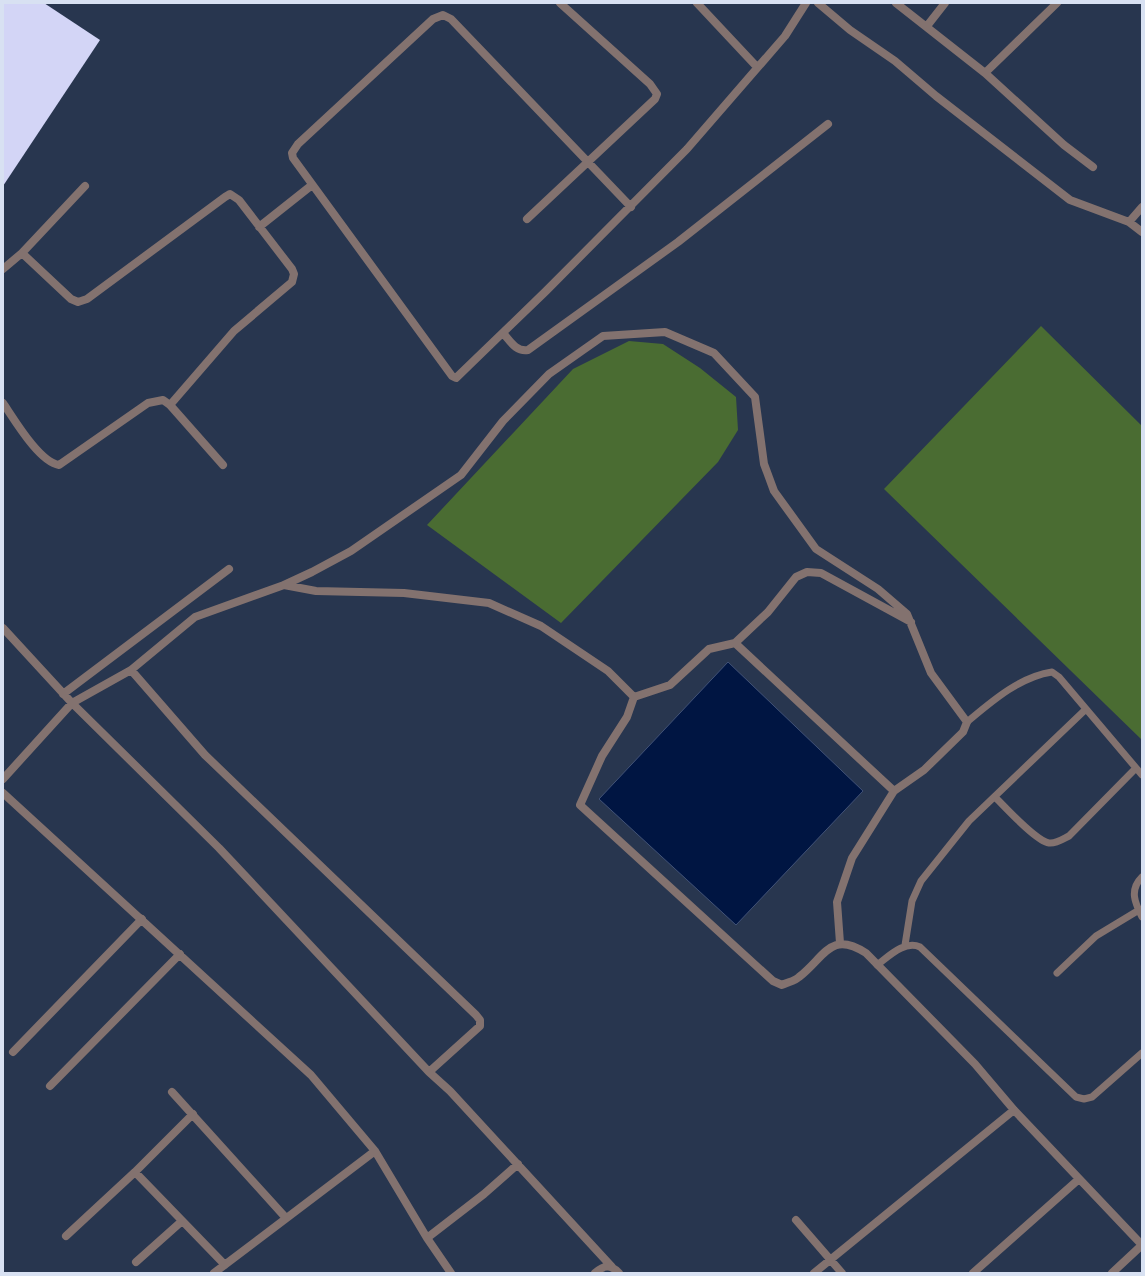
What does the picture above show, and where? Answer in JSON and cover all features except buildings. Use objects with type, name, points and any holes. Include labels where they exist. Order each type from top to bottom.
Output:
[{"type":"street","points":[[527,219],[655,99],[657,94],[650,84],[560,3]]},
{"type":"street","points":[[698,3],[757,67]]},
{"type":"street","points":[[631,207],[451,19],[443,15],[433,19],[294,148],[292,153],[292,158],[452,376],[456,378],[631,207],[686,149],[785,36],[806,3]]},
{"type":"street","points":[[818,3],[850,30],[895,61],[936,96],[1070,200],[1129,222],[1142,232]]},
{"type":"street","points":[[896,3],[985,73],[1064,145],[1093,167]]},
{"type":"street","points":[[927,26],[945,3]]},
{"type":"street","points":[[985,73],[1057,3]]},
{"type":"street","points":[[503,333],[516,348],[522,351],[528,350],[678,242],[828,124]]},
{"type":"street","points":[[259,227],[312,185]]},
{"type":"street","points":[[3,269],[22,253],[85,186]]},
{"type":"street","points":[[22,253],[70,299],[78,302],[87,298],[230,194],[239,200],[292,269],[294,278],[292,282],[234,330],[170,405]]},
{"type":"street","points":[[1129,222],[1142,207]]},
{"type":"street","points":[[3,779],[72,703],[131,670],[194,617],[284,585],[312,572],[350,551],[461,475],[503,421],[549,374],[603,336],[665,332],[714,353],[756,397],[764,464],[774,491],[816,549],[878,589],[907,614],[932,673],[967,722],[963,732],[924,770],[894,791],[852,858],[837,902],[840,943]]},
{"type":"street","points":[[3,403],[35,447],[53,464],[59,465],[148,403],[163,400],[170,405],[223,465]]},
{"type":"street","points":[[63,694],[229,569]]},
{"type":"street","points":[[634,697],[670,685],[709,649],[735,643],[768,612],[796,577],[808,572],[821,573],[911,622]]},
{"type":"street","points":[[284,585],[316,591],[404,593],[488,603],[541,626],[608,671],[634,697]]},
{"type":"street","points":[[3,628],[63,694],[219,848],[429,1072],[450,1091],[619,1273]]},
{"type":"street","points":[[735,643],[894,791]]},
{"type":"street","points":[[131,670],[182,730],[205,754],[419,958],[480,1020],[480,1026],[429,1072]]},
{"type":"street","points":[[634,697],[627,717],[602,756],[580,805],[773,981],[782,985],[799,978],[826,951],[840,943],[853,945],[866,953],[975,1064],[1014,1110],[1142,1245],[1112,1273]]},
{"type":"street","points":[[3,793],[311,1075],[375,1151],[427,1238],[451,1273]]},
{"type":"street","points":[[13,1052],[142,919]]},
{"type":"street","points":[[50,1086],[180,954]]},
{"type":"street","points":[[172,1092],[286,1218]]},
{"type":"street","points":[[814,1273],[1014,1110]]},
{"type":"street","points":[[66,1236],[135,1172],[193,1114]]},
{"type":"street","points":[[214,1273],[375,1151]]},
{"type":"street","points":[[427,1238],[484,1194],[518,1164]]},
{"type":"street","points":[[135,1172],[225,1265]]},
{"type":"street","points":[[973,1273],[1079,1179]]},
{"type":"street","points":[[796,1220],[842,1273]]},
{"type":"street","points":[[136,1262],[182,1221]]},
{"type":"street","points":[[595,1273],[602,1268],[612,1267]]},
{"type":"lane","points":[[967,722],[1005,692],[1043,673],[1052,672],[1059,677],[1142,775]]},
{"type":"lane","points":[[905,945],[912,901],[921,881],[970,821],[1086,709]]},
{"type":"lane","points":[[995,797],[1039,839],[1049,843],[1058,842],[1069,836],[1136,768]]},
{"type":"lane","points":[[1057,973],[1096,936],[1140,913],[1135,902],[1134,891],[1142,877]]},
{"type":"lane","points":[[877,965],[905,945],[914,944],[928,953],[1076,1097],[1084,1099],[1092,1097],[1142,1053]]},
{"type":"green space","points":[[1041,326],[1142,426],[1142,740],[884,489]]},
{"type":"green space","points":[[629,341],[663,344],[700,368],[736,397],[738,430],[718,462],[561,623],[427,525],[573,369]]},
{"type":"water","points":[[728,662],[863,791],[736,925],[599,799]]}]
